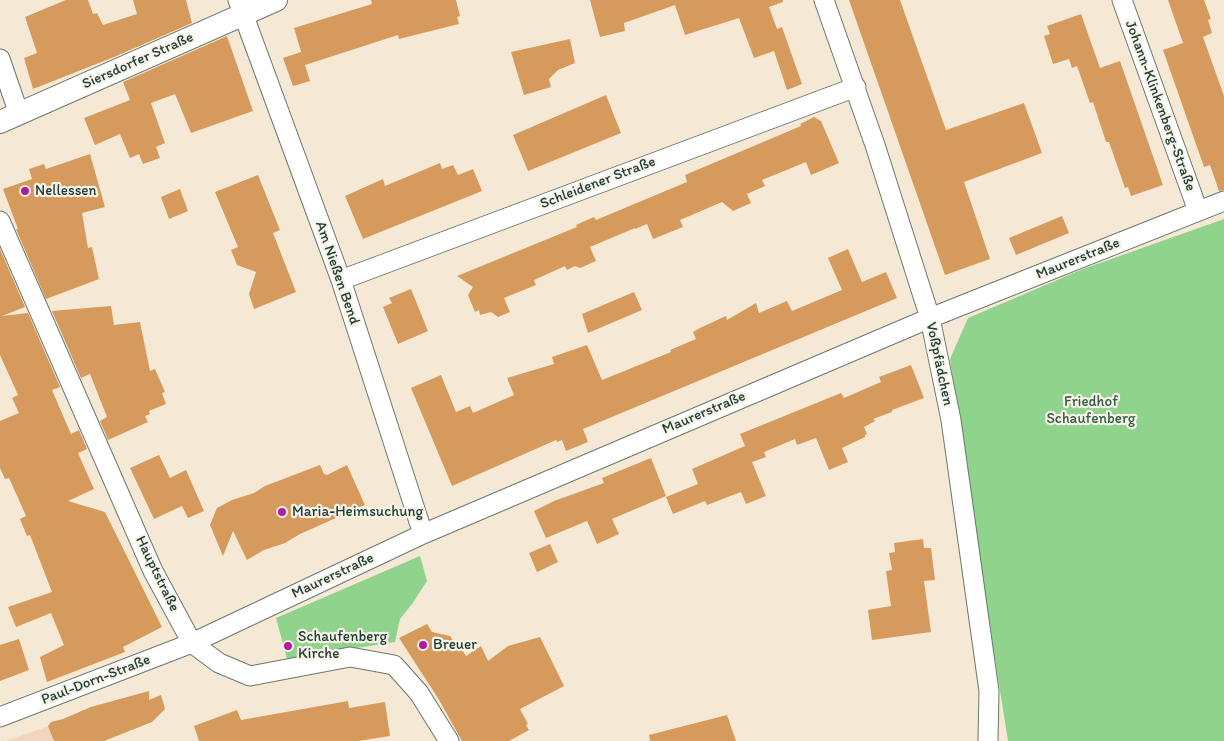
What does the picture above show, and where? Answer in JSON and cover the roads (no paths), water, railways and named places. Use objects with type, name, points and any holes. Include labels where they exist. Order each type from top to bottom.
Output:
[{"type":"street","name":"Siersdorfer Straße","points":[[9,118],[240,7],[276,0]]},
{"type":"street","name":"Voßpfädchen","points":[[824,0],[856,87],[930,318],[950,420],[989,691],[986,735],[988,741]]},
{"type":"street","name":"Johann-Klinkenberg-Straße","points":[[1122,0],[1198,211]]},
{"type":"street","name":"Am Nießen Bend","points":[[240,7],[341,280],[423,534]]},
{"type":"street","points":[[0,59],[9,118]]},
{"type":"street","name":"Schleidener Straße","points":[[341,280],[856,87]]},
{"type":"street","name":"Maurerstraße","points":[[192,643],[423,534],[930,318],[1224,201]]},
{"type":"street","name":"Hauptstraße","points":[[0,221],[153,571],[192,643],[219,663],[250,676],[350,656],[394,665],[419,693],[449,741]]},
{"type":"street","name":"Paul-Dorn-Straße","points":[[0,716],[192,643]]},
{"type":"place","name":"Nellessen","points":[[25,191]]},
{"type":"place","name":"Maria-Heimsuchung","points":[[282,512]]},
{"type":"place","name":"Breuer","points":[[423,645]]},
{"type":"place","name":"Schaufenberg Kirche","points":[[288,646]]},
{"type":"park label","name":"Friedhof Schaufenberg","points":[[1091,410]]}]
